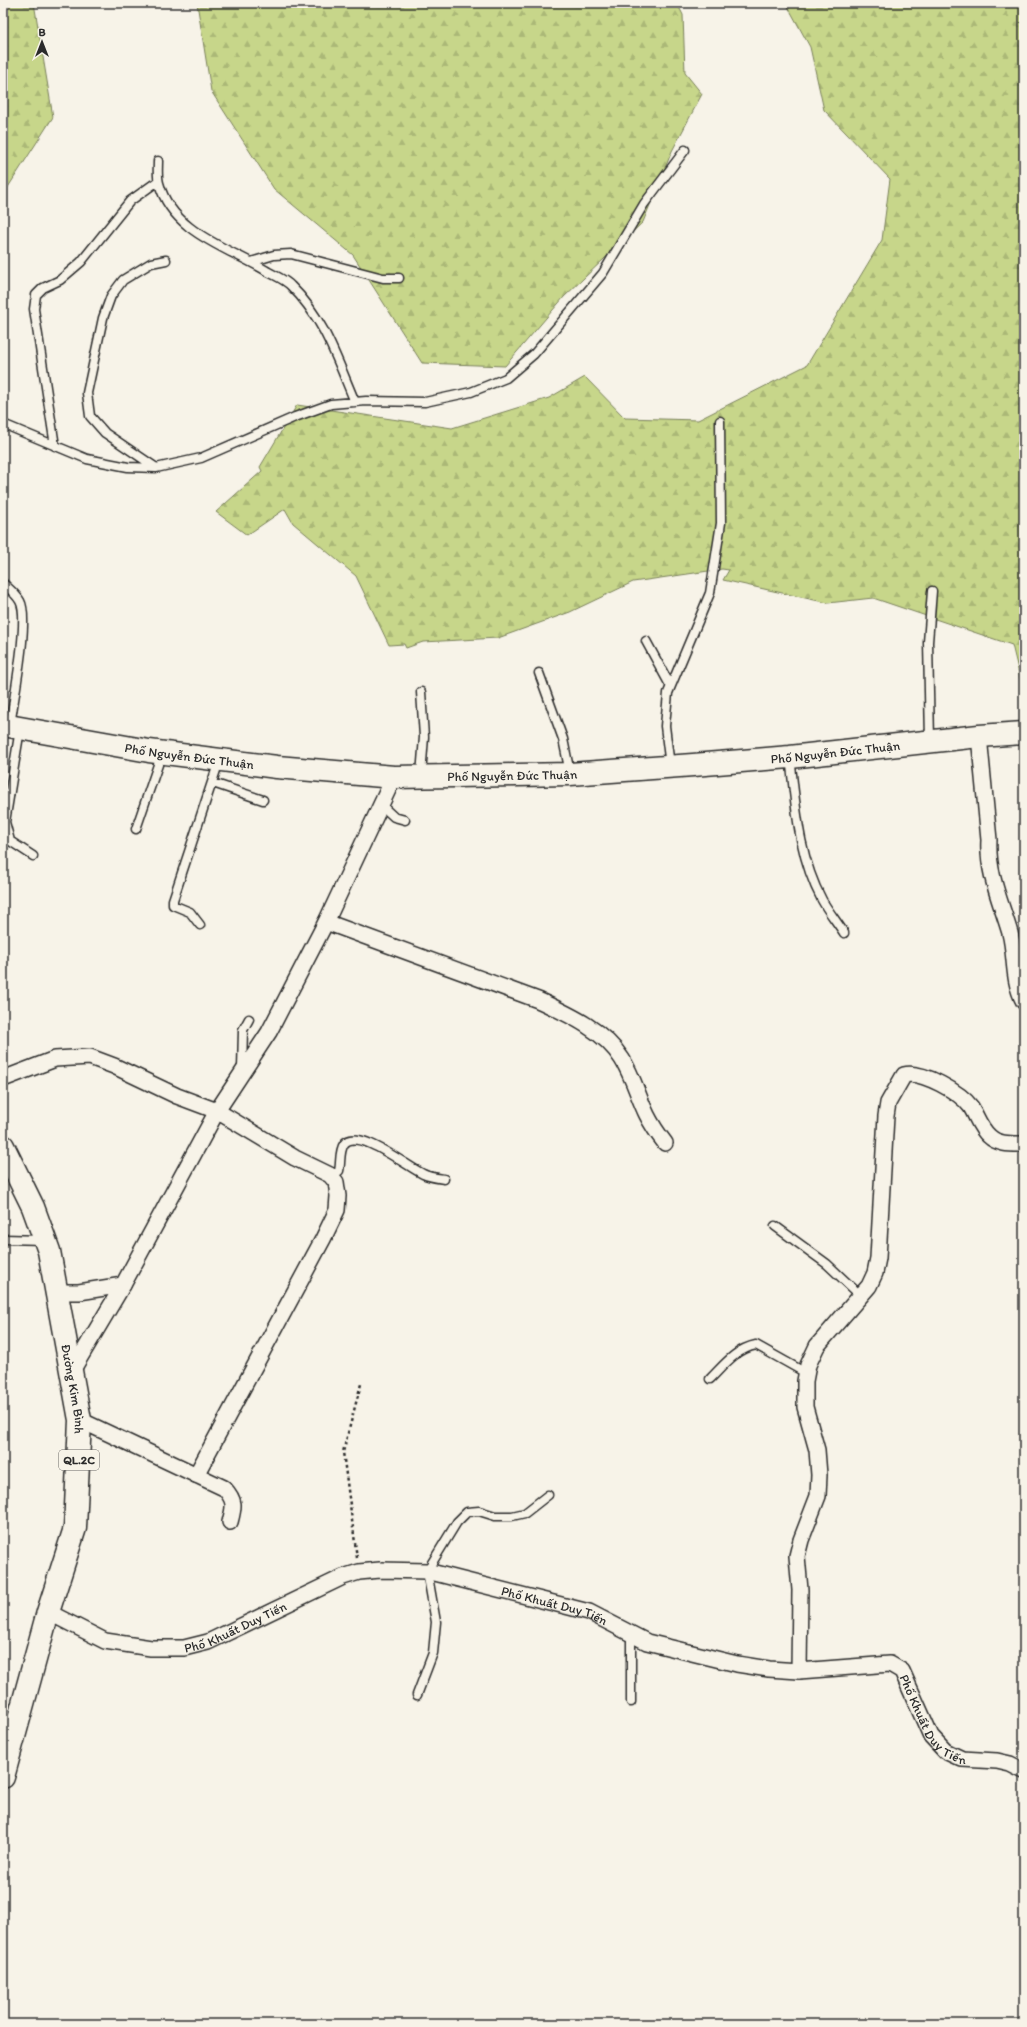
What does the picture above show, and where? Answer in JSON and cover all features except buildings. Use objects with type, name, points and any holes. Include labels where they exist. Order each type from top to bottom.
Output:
[{"type":"street","name":"Phố Nguyễn Đức Thuận","points":[[11,726],[162,752],[219,760],[277,767],[394,777],[570,774],[790,757],[979,736],[1024,733]]},
{"type":"street","points":[[979,736],[989,840],[988,856],[992,880],[1010,934],[1016,983],[1024,1002]]},
{"type":"street","points":[[72,1371],[123,1285],[217,1110],[269,1032],[326,922],[394,777]]},
{"type":"street","points":[[326,922],[538,1000],[562,1011],[596,1033],[606,1040],[622,1059],[647,1115],[665,1143]]},
{"type":"street","points":[[3,1079],[55,1059],[90,1057],[114,1066],[177,1096],[217,1110],[295,1158],[330,1175],[336,1182],[338,1196],[337,1210],[320,1246],[196,1475]]},
{"type":"street","points":[[799,1671],[800,1590],[797,1556],[801,1540],[818,1496],[819,1475],[817,1450],[806,1407],[806,1373],[817,1346],[869,1286],[875,1273],[878,1258],[888,1103],[904,1075],[911,1073],[925,1077],[954,1092],[970,1107],[990,1137],[1007,1144],[1024,1144]]},
{"type":"street","name":"Đường Kim Bình","points":[[3,1146],[33,1207],[49,1251],[80,1420],[75,1528],[48,1612],[3,1777]]},
{"type":"street","points":[[57,1292],[79,1292],[123,1285]]},
{"type":"street","points":[[80,1420],[224,1488],[232,1497],[233,1509],[230,1522]]},
{"type":"street","name":"Phố Khuất Duy Tiến","points":[[48,1612],[105,1641],[151,1648],[184,1648],[208,1642],[343,1577],[359,1572],[380,1570],[427,1571],[590,1612],[647,1642],[736,1664],[769,1669],[799,1671],[890,1664],[902,1671],[931,1736],[945,1752],[962,1759],[997,1761],[1010,1764],[1024,1771]]},
{"type":"lane","points":[[3,424],[87,460],[128,467],[156,468],[201,458],[295,417],[331,404],[354,402],[425,402],[471,392],[506,378],[534,354],[603,273],[644,204],[685,150]]},
{"type":"lane","points":[[158,161],[158,181],[164,198],[180,220],[204,238],[290,284],[315,313],[326,332],[354,402]]},
{"type":"lane","points":[[55,446],[34,309],[36,295],[43,288],[60,280],[81,262],[130,201],[158,181]]},
{"type":"lane","points":[[251,262],[274,255],[291,254],[383,278],[399,278]]},
{"type":"lane","points":[[156,468],[105,433],[90,416],[87,393],[103,318],[111,296],[123,280],[151,263],[166,260]]},
{"type":"lane","points":[[670,766],[665,726],[670,685],[710,593],[721,523],[720,421]]},
{"type":"lane","points":[[3,583],[20,601],[23,612],[23,629],[11,726],[5,822],[10,841],[33,856]]},
{"type":"lane","points":[[930,742],[928,642],[932,591]]},
{"type":"lane","points":[[646,641],[670,685]]},
{"type":"lane","points":[[539,673],[563,739],[570,774]]},
{"type":"lane","points":[[421,692],[424,738],[421,776]]},
{"type":"lane","points":[[136,829],[162,752]]},
{"type":"lane","points":[[790,757],[800,841],[808,871],[822,901],[844,933]]},
{"type":"lane","points":[[200,925],[190,912],[173,905],[173,900],[213,783],[219,760]]},
{"type":"lane","points":[[213,783],[263,800]]},
{"type":"lane","points":[[381,805],[394,817],[406,820]]},
{"type":"lane","points":[[242,1072],[243,1030],[248,1019]]},
{"type":"lane","points":[[330,1175],[339,1171],[343,1145],[348,1140],[354,1138],[368,1142],[410,1164],[422,1174],[444,1179]]},
{"type":"lane","points":[[775,1226],[826,1264],[860,1295]]},
{"type":"lane","points":[[3,1239],[45,1240]]},
{"type":"lane","points":[[710,1379],[730,1359],[745,1347],[756,1345],[806,1373]]},
{"type":"lane","points":[[417,1695],[433,1653],[436,1622],[427,1571],[457,1522],[467,1512],[479,1511],[495,1516],[512,1516],[525,1513],[548,1495]]},
{"type":"lane","points":[[631,1634],[631,1702]]},
{"type":"path","points":[[359,1572],[343,1452],[361,1384]]},
{"type":"green space","points":[[3,3],[34,3],[53,117],[3,195]]},
{"type":"green space","points":[[197,3],[677,3],[683,15],[685,73],[702,94],[672,151],[643,222],[564,297],[505,366],[422,363],[353,255],[274,189],[211,91]]},
{"type":"green space","points":[[786,3],[1024,3],[1024,694],[1012,645],[873,598],[828,603],[723,580],[729,570],[722,569],[633,582],[570,612],[498,638],[423,642],[406,648],[404,644],[389,645],[356,576],[293,523],[285,509],[247,535],[216,512],[262,471],[260,467],[297,405],[452,428],[549,398],[585,377],[625,418],[698,420],[807,365],[882,240],[890,179],[824,110],[810,47]]}]
